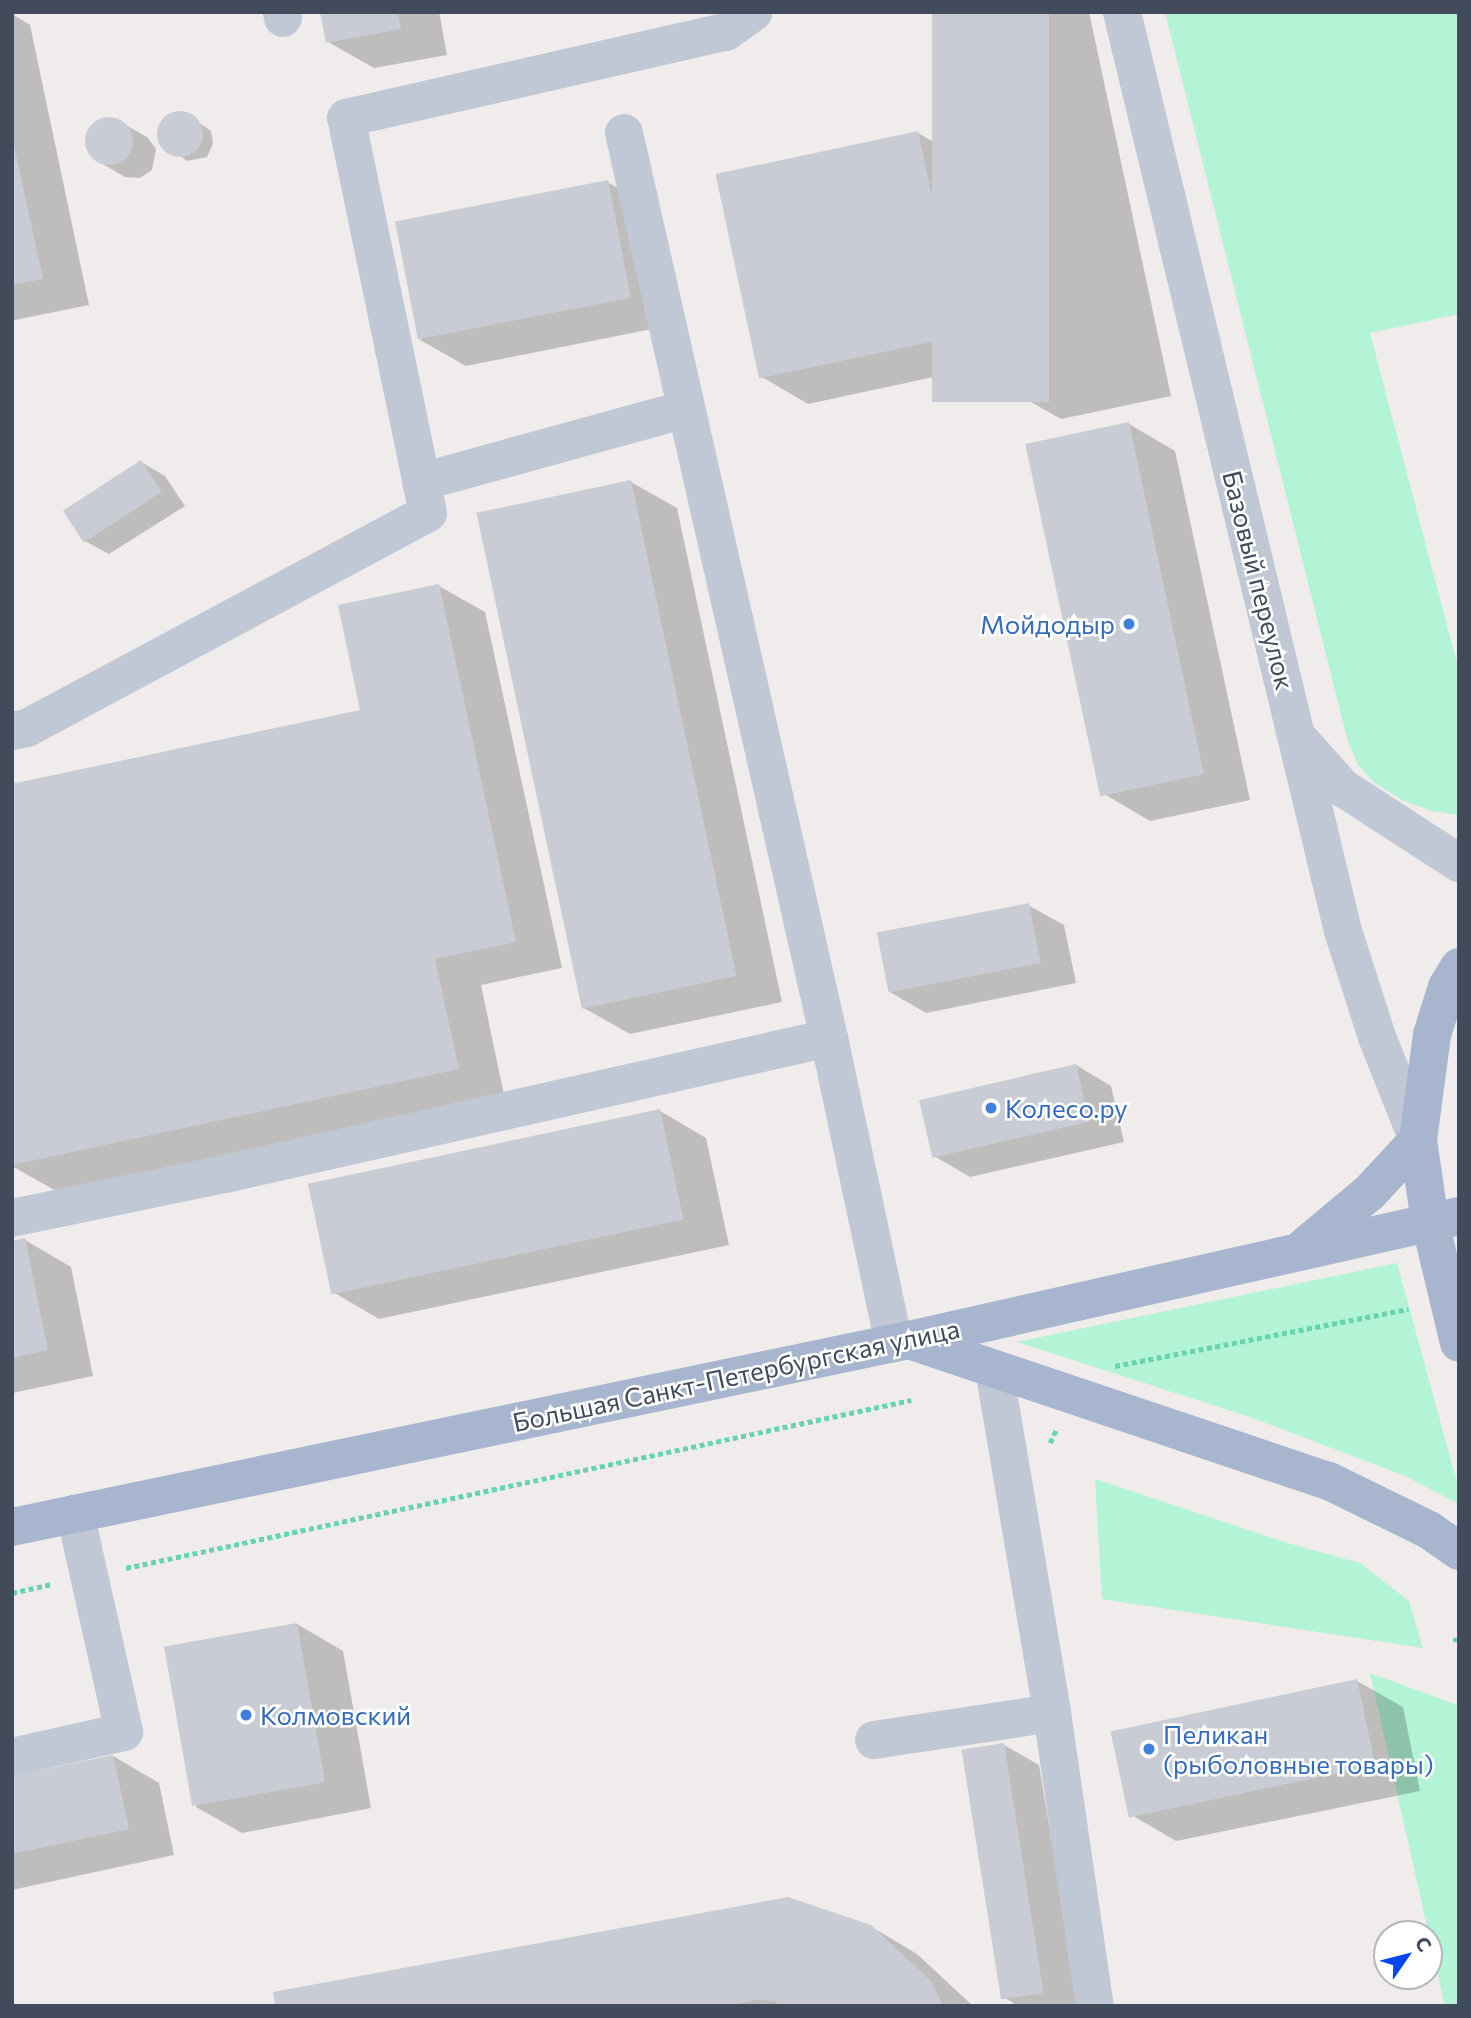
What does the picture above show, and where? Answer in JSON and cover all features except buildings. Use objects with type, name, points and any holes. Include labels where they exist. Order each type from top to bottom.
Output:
[{"type":"main road","points":[[1459,967],[1447,987],[1432,1035],[1418,1140],[1445,1219],[1459,1343]]},
{"type":"main road","points":[[1297,1252],[1370,1192],[1418,1140]]},
{"type":"main road","name":"Большая Санкт-Петербургская улица","points":[[12,1527],[902,1341],[1445,1219]]},
{"type":"main road","points":[[902,1341],[1329,1481],[1429,1530],[1459,1551]]},
{"type":"lane","points":[[12,731],[27,728],[428,513],[346,118],[726,32],[754,12]]},
{"type":"lane","name":"Базовый переулок","points":[[1122,12],[1343,931],[1377,1037],[1418,1140]]},
{"type":"lane","points":[[624,134],[829,1038],[902,1341]]},
{"type":"lane","points":[[421,482],[686,409]]},
{"type":"lane","points":[[1296,734],[1317,763],[1343,788],[1459,863]]},
{"type":"lane","points":[[12,1219],[252,1168],[829,1038]]},
{"type":"lane","points":[[994,1369],[1052,1713],[1095,2006]]},
{"type":"lane","points":[[12,1756],[124,1732],[75,1513]]},
{"type":"lane","points":[[874,1740],[1052,1713]]},
{"type":"path","points":[[1050,1443],[1084,1372],[1409,1309]]},
{"type":"path","points":[[12,1593],[911,1400]]},
{"type":"green space","points":[[1165,12],[1459,12],[1459,314],[1370,333],[1459,671],[1459,815],[1432,811],[1402,800],[1375,783],[1358,765],[1347,739]]},
{"type":"green space","points":[[1397,1263],[1459,1490],[1459,1504],[1405,1476],[1250,1417],[1017,1342]]},
{"type":"green space","points":[[1095,1479],[1287,1543],[1360,1563],[1409,1601],[1423,1648],[1102,1599]]},
{"type":"green space","points":[[1370,1673],[1457,1705],[1459,1710],[1459,2006],[1445,2006],[1441,1990],[1443,1920],[1426,1920]]},
{"type":"place","name":"Мойдодыр","points":[[1129,624]]},
{"type":"place","name":"Колесо.ру","points":[[991,1108]]},
{"type":"place","name":"Колмовский","points":[[246,1715]]},
{"type":"place","name":"Пеликан (рыболовные товары)","points":[[1149,1749]]}]
